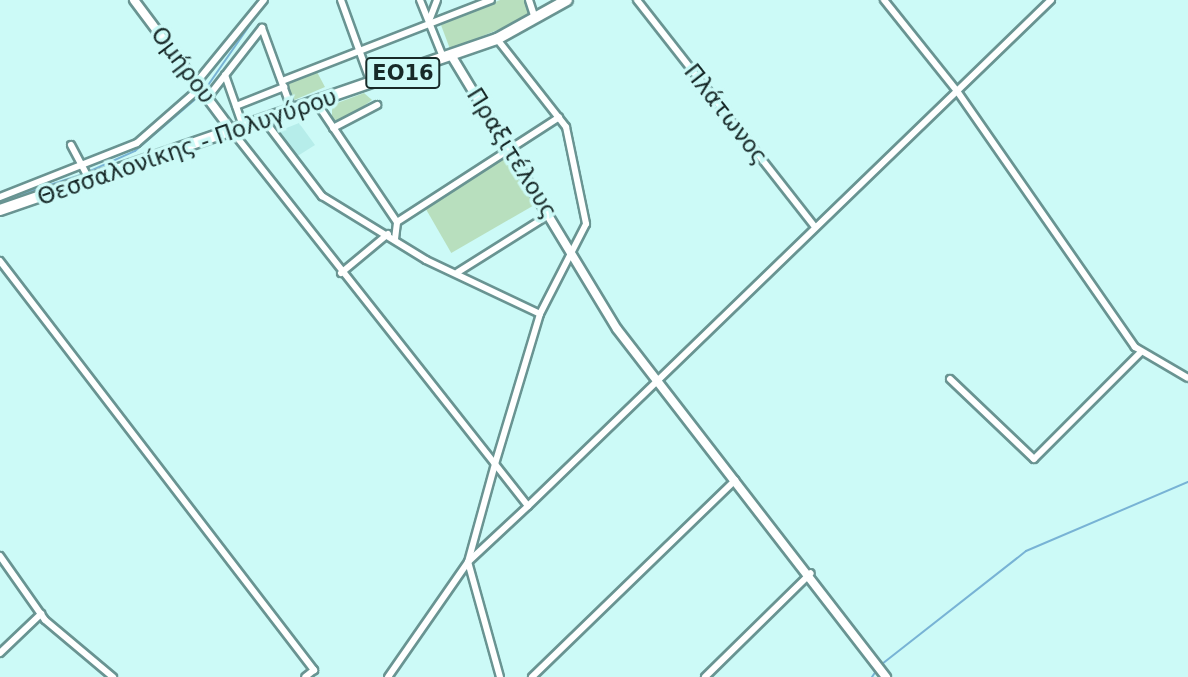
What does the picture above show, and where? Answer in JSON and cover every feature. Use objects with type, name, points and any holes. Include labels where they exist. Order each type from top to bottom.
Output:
[{"type":"main road","name":"Θεσσαλονίκης - Πολυγύρου","points":[[0,210],[243,126],[372,85],[498,39],[536,21],[567,0]]},
{"type":"street","name":"Ομήρου","points":[[134,0],[232,131]]},
{"type":"street","points":[[0,197],[85,167],[137,143],[197,86],[264,0]]},
{"type":"street","points":[[341,0],[372,85]]},
{"type":"street","points":[[420,0],[447,56]]},
{"type":"street","points":[[429,23],[437,0]]},
{"type":"street","points":[[236,106],[359,51],[491,0]]},
{"type":"street","points":[[529,0],[536,21]]},
{"type":"street","name":"Πλάτωνος","points":[[637,0],[815,227]]},
{"type":"street","points":[[884,0],[957,92],[1140,353],[1188,378]]},
{"type":"street","points":[[388,677],[468,562],[1051,0]]},
{"type":"street","points":[[208,97],[262,28],[292,110]]},
{"type":"street","points":[[498,39],[559,117],[586,224],[540,314],[468,562],[500,677]]},
{"type":"street","name":"Πραξιτέλους","points":[[447,56],[550,214],[608,315],[657,381],[811,573],[886,677]]},
{"type":"street","points":[[225,75],[243,126]]},
{"type":"street","points":[[316,102],[397,222],[395,239]]},
{"type":"street","points":[[333,128],[377,105]]},
{"type":"street","points":[[397,222],[511,152],[559,117]]},
{"type":"street","points":[[264,120],[321,196],[395,239],[540,314]]},
{"type":"street","points":[[232,131],[341,273],[528,506]]},
{"type":"street","points":[[71,145],[90,180]]},
{"type":"street","points":[[458,272],[550,214]]},
{"type":"street","points":[[341,273],[387,234]]},
{"type":"street","points":[[0,261],[320,677]]},
{"type":"street","points":[[950,379],[1034,459],[1140,353]]},
{"type":"street","points":[[532,677],[735,480]]},
{"type":"street","points":[[0,556],[41,614],[113,677]]},
{"type":"street","points":[[705,677],[811,573]]},
{"type":"street","points":[[0,653],[41,614]]},
{"type":"street","points":[[305,677],[314,670]]},
{"type":"shaded area","points":[[299,123],[315,145],[296,157],[279,131]]},
{"type":"green space","points":[[500,0],[524,0],[530,17],[450,49],[441,25]]},
{"type":"green space","points":[[317,72],[325,87],[292,101],[284,84]]},
{"type":"green space","points":[[364,93],[372,100],[339,124],[332,118],[332,105]]},
{"type":"green space","points":[[509,155],[537,203],[451,253],[423,205]]},
{"type":"waterway","points":[[204,91],[267,0]]},
{"type":"waterway","points":[[88,172],[135,151],[200,95]]},
{"type":"waterway","points":[[0,201],[83,174]]},
{"type":"waterway","points":[[882,664],[1026,551],[1188,482]]},
{"type":"waterway","points":[[872,677],[876,671]]}]
